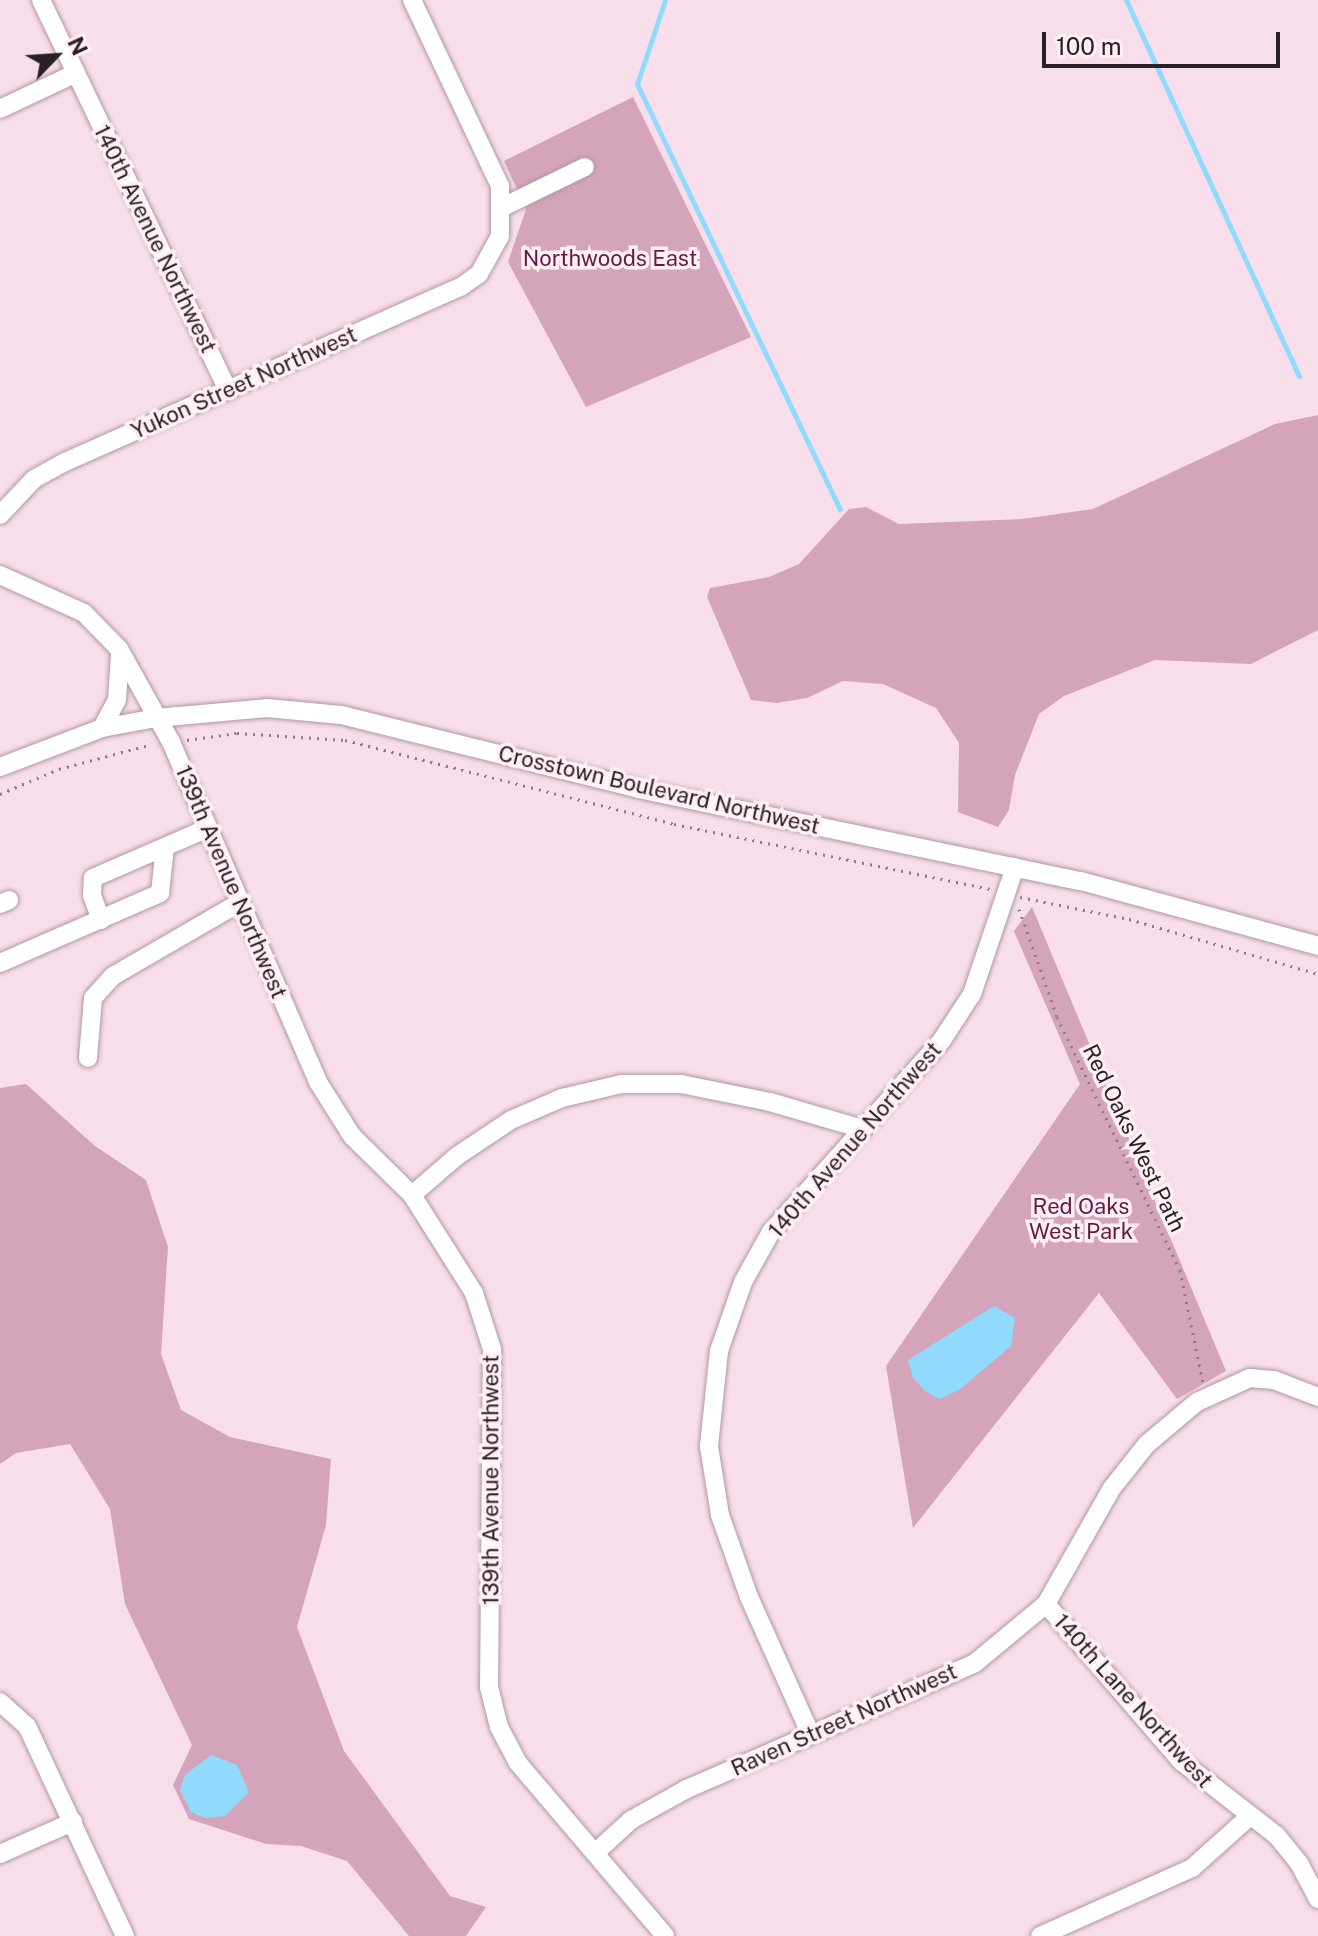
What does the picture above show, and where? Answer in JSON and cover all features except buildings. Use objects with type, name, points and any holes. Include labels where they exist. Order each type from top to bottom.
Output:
[{"type":"street","name":"140th Avenue Northwest","points":[[41,0],[228,391]]},
{"type":"street","points":[[412,0],[494,174],[503,207],[585,167]]},
{"type":"street","points":[[0,109],[76,73]]},
{"type":"street","name":"Yukon Street Northwest","points":[[0,515],[34,479],[65,462],[462,286],[492,257],[503,207]]},
{"type":"street","name":"139th Avenue Northwest","points":[[0,575],[84,613],[119,649],[171,742],[318,1082],[352,1136],[412,1195],[474,1293],[492,1349],[489,1687],[499,1727],[518,1763],[665,1936]]},
{"type":"street","points":[[102,728],[122,679],[119,649]]},
{"type":"street","name":"Crosstown Boulevard Northwest","points":[[0,767],[102,728],[156,718],[267,708],[354,717],[584,777],[1015,867],[1193,908],[1318,946]]},
{"type":"street","points":[[101,920],[92,895],[93,878],[208,828]]},
{"type":"street","points":[[0,963],[160,893],[165,847]]},
{"type":"street","name":"140th Avenue Northwest","points":[[811,1735],[749,1597],[720,1515],[709,1446],[719,1351],[743,1282],[771,1232],[942,1040],[972,994],[1015,867]]},
{"type":"street","points":[[88,1058],[93,998],[113,976],[239,903]]},
{"type":"street","points":[[412,1195],[457,1156],[511,1120],[562,1098],[621,1084],[681,1084],[770,1102],[863,1129]]},
{"type":"street","name":"Raven Street Northwest","points":[[595,1853],[631,1820],[687,1789],[975,1663],[1046,1604],[1112,1488],[1163,1428],[1207,1397],[1250,1378],[1274,1380],[1318,1397]]},
{"type":"street","name":"140th Lane Northwest","points":[[1046,1604],[1182,1762],[1248,1818],[1277,1836],[1299,1863],[1318,1899]]},
{"type":"street","points":[[0,1702],[27,1726],[125,1936]]},
{"type":"street","points":[[1040,1936],[1192,1868],[1248,1818]]},
{"type":"street","points":[[0,1854],[73,1822]]},
{"type":"path","points":[[0,794],[59,769],[171,742],[237,733],[345,740],[674,824],[988,888]]},
{"type":"path","name":"Red Oaks West Path","points":[[1207,1397],[1180,1270],[1057,1017],[1019,914],[1022,898],[1129,919],[1318,974]]},
{"type":"green space","name":"Northwoods East","points":[[633,97],[751,337],[586,407],[508,262],[526,209],[504,161]]},
{"type":"green space","points":[[1318,415],[1318,630],[1251,664],[1155,660],[1064,696],[1039,714],[1015,775],[1009,810],[998,827],[958,812],[959,743],[936,708],[883,684],[843,681],[807,698],[776,703],[751,700],[707,597],[710,588],[769,577],[799,564],[849,509],[866,507],[899,524],[1022,519],[1093,509],[1275,424]]},
{"type":"green space","name":"Red Oaks West Park","points":[[1032,907],[1226,1371],[1177,1399],[1099,1293],[913,1528],[886,1366],[1080,1084],[1014,931]]},
{"type":"green space","points":[[26,1084],[95,1146],[146,1180],[168,1247],[161,1354],[181,1410],[230,1437],[331,1459],[326,1525],[297,1627],[344,1751],[450,1896],[486,1907],[466,1936],[409,1936],[347,1861],[301,1846],[266,1844],[189,1819],[173,1785],[192,1745],[125,1604],[110,1509],[70,1444],[16,1453],[0,1464],[0,1088]]},
{"type":"water","points":[[994,1306],[1015,1318],[1011,1346],[959,1390],[939,1399],[925,1391],[913,1378],[908,1360]]},
{"type":"water","points":[[211,1755],[237,1765],[249,1792],[225,1816],[205,1818],[191,1812],[180,1790],[185,1775]]},
{"type":"waterway","points":[[665,0],[637,84],[840,509]]},
{"type":"waterway","points":[[1126,0],[1299,376]]}]
